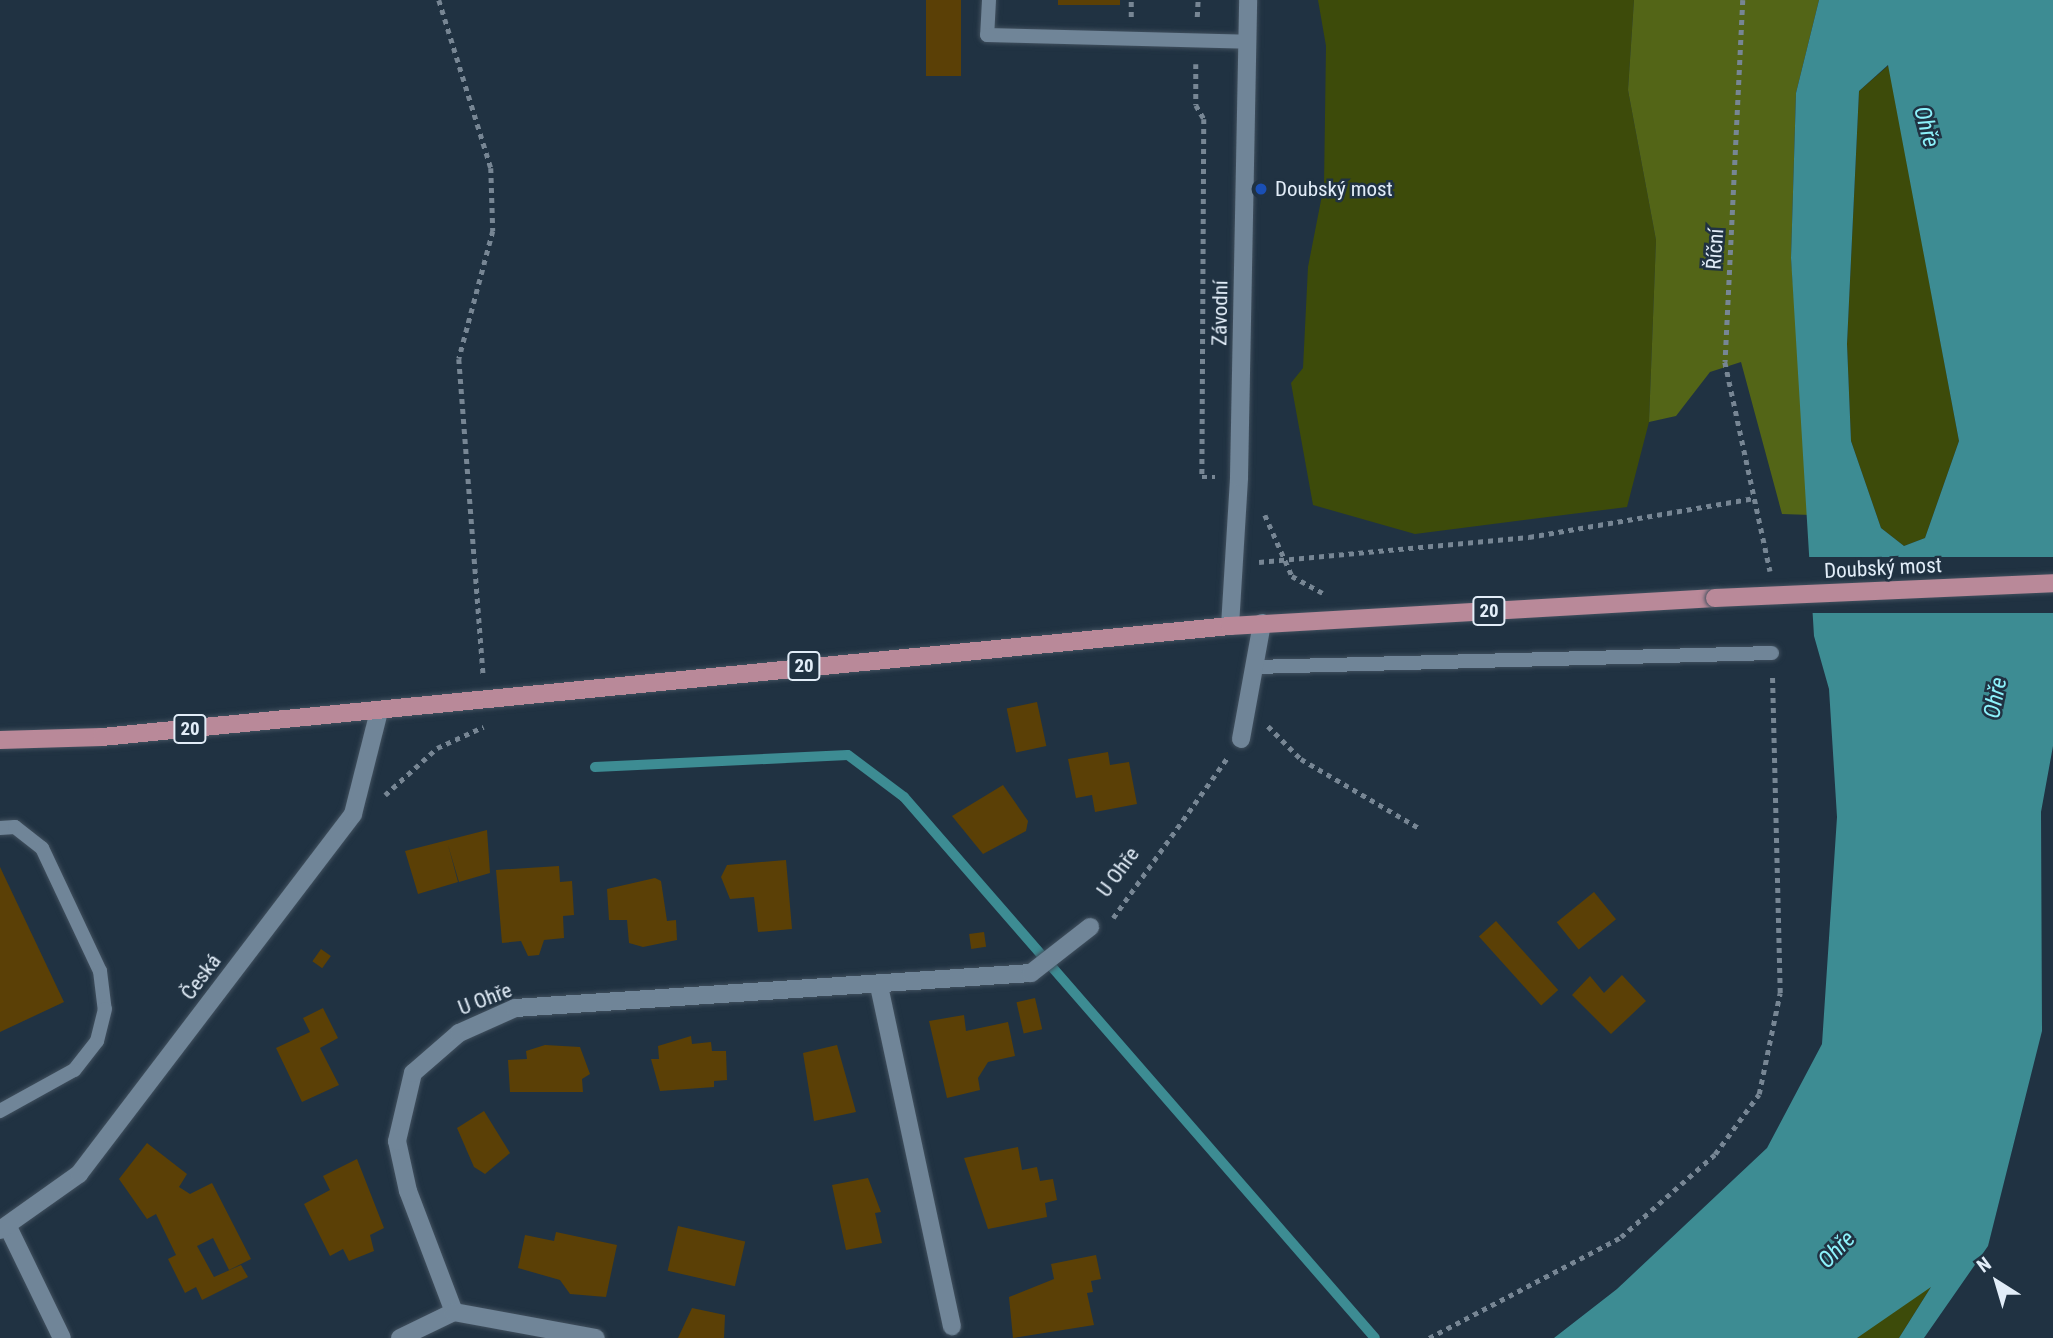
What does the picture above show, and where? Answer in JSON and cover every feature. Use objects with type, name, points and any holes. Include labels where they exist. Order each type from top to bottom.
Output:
[{"type":"main road","name":"Doubský most","points":[[1262,624],[1715,598],[2053,583]]},
{"type":"main road","name":"20","points":[[0,740],[379,711],[1262,624]]},
{"type":"street","name":"Závodní","points":[[1230,626],[1239,477],[1248,0]]},
{"type":"street","points":[[1241,739],[1262,624]]},
{"type":"street","name":"Česká","points":[[4,1228],[79,1174],[353,814],[379,711]]},
{"type":"street","name":"U Ohře","points":[[454,1312],[408,1191],[397,1140],[413,1073],[459,1033],[515,1008],[879,986],[1031,973],[1090,927]]},
{"type":"street","points":[[879,986],[952,1326]]},
{"type":"street","points":[[4,1228],[62,1338]]},
{"type":"street","points":[[400,1338],[454,1312],[596,1338]]},
{"type":"lane","points":[[989,0],[987,35],[1248,42]]},
{"type":"lane","points":[[1255,667],[1772,653]]},
{"type":"lane","points":[[0,828],[15,827],[42,848],[100,971],[105,1009],[97,1041],[74,1070],[0,1111]]},
{"type":"path","points":[[439,0],[491,168],[493,232],[458,359],[484,699]]},
{"type":"path","points":[[1198,0],[1196,105],[1204,119],[1202,477],[1239,477]]},
{"type":"path","name":"Říční","points":[[1281,560],[1528,537],[1755,498],[1725,362],[1743,0]]},
{"type":"path","points":[[1429,1338],[1621,1237],[1715,1154],[1759,1094],[1780,993],[1772,653]]},
{"type":"path","points":[[1248,706],[1301,759],[1419,828]]},
{"type":"path","points":[[377,806],[437,748],[493,723]]},
{"type":"path","name":"U Ohře","points":[[1090,927],[1108,925],[1241,739]]},
{"type":"shaded area","points":[[1318,0],[1634,0],[1628,90],[1656,240],[1649,422],[1627,507],[1415,534],[1313,505],[1291,383],[1303,368],[1308,267],[1324,185],[1326,46]]},
{"type":"shaded area","points":[[1889,65],[1959,441],[1925,538],[1904,546],[1881,528],[1851,441],[1847,344],[1859,91]]},
{"type":"shaded area","points":[[1931,1287],[1899,1338],[1857,1338],[1922,1289]]},
{"type":"green space","points":[[1634,0],[1819,0],[1796,93],[1791,258],[1811,515],[1782,514],[1741,362],[1710,372],[1676,416],[1649,422],[1656,240],[1628,90]]},
{"type":"water","name":"Ohře","points":[[1819,0],[2053,0],[2053,746],[2041,812],[2042,1031],[1988,1246],[1924,1338],[1899,1338],[1931,1287],[1857,1338],[1554,1338],[1617,1289],[1767,1148],[1822,1044],[1837,817],[1829,689],[1814,636],[1791,258],[1796,93]],"holes":[[[1888,65],[1959,441],[1925,538],[1904,546],[1881,528],[1851,441],[1847,344],[1859,91]]]},
{"type":"pier","points":[[1808,557],[2053,557],[2053,613],[1808,613]]},
{"type":"building","points":[[926,0],[961,0],[961,76],[926,76]]},
{"type":"building","points":[[1058,0],[1120,0],[1120,5],[1058,5]]},
{"type":"building","points":[[1037,702],[1046,746],[1016,752],[1007,708]]},
{"type":"building","points":[[1108,752],[1110,765],[1129,762],[1137,804],[1095,812],[1092,795],[1076,798],[1068,759]]},
{"type":"building","points":[[1003,785],[1028,821],[1026,831],[983,854],[952,816]]},
{"type":"building","points":[[487,830],[490,873],[459,882],[448,845],[458,882],[418,894],[405,851]]},
{"type":"building","points":[[786,860],[792,929],[758,932],[754,897],[730,899],[721,877],[727,865]]},
{"type":"building","points":[[559,866],[560,882],[572,881],[574,915],[563,916],[564,938],[544,940],[539,955],[528,956],[521,941],[502,943],[496,870]]},
{"type":"building","points":[[0,867],[64,1002],[0,1032]]},
{"type":"building","points":[[655,878],[661,881],[667,921],[676,920],[677,940],[643,947],[629,943],[627,920],[609,920],[607,889]]},
{"type":"building","points":[[1594,892],[1616,919],[1579,949],[1557,922]]},
{"type":"building","points":[[1496,921],[1558,990],[1541,1006],[1479,936]]},
{"type":"building","points":[[984,932],[986,947],[971,949],[969,934]]},
{"type":"building","points":[[321,949],[331,956],[322,968],[312,961]]},
{"type":"building","points":[[1622,975],[1646,1001],[1611,1034],[1572,995],[1590,976],[1604,993]]},
{"type":"building","points":[[1035,998],[1042,1029],[1024,1033],[1016,1002]]},
{"type":"building","points":[[323,1008],[338,1038],[320,1048],[339,1085],[302,1102],[276,1048],[310,1032],[303,1018]]},
{"type":"building","points":[[964,1015],[966,1031],[1008,1022],[1015,1056],[988,1062],[978,1078],[980,1090],[947,1098],[929,1021]]},
{"type":"building","points":[[691,1036],[692,1044],[711,1042],[712,1051],[726,1051],[727,1080],[714,1081],[714,1087],[660,1091],[651,1059],[659,1059],[658,1046]]},
{"type":"building","points":[[545,1045],[580,1047],[590,1074],[582,1079],[583,1092],[510,1092],[508,1060],[527,1059],[526,1051]]},
{"type":"building","points":[[837,1045],[856,1112],[814,1121],[803,1053]]},
{"type":"building","points":[[484,1111],[510,1153],[485,1174],[474,1167],[457,1128]]},
{"type":"building","points":[[147,1143],[187,1174],[179,1187],[190,1194],[212,1183],[251,1259],[229,1270],[213,1238],[197,1246],[214,1277],[241,1265],[248,1277],[202,1300],[196,1287],[185,1293],[168,1259],[176,1255],[156,1214],[147,1219],[119,1179]]},
{"type":"building","points":[[1018,1147],[1022,1170],[1037,1167],[1040,1181],[1053,1179],[1057,1200],[1045,1203],[1047,1217],[988,1229],[964,1158]]},
{"type":"building","points":[[357,1159],[384,1228],[370,1235],[374,1251],[349,1261],[343,1249],[330,1256],[304,1204],[330,1190],[323,1176]]},
{"type":"building","points":[[868,1178],[881,1212],[875,1213],[882,1243],[846,1250],[832,1185]]},
{"type":"building","points":[[678,1226],[745,1242],[735,1286],[668,1271]]},
{"type":"building","points":[[556,1232],[617,1245],[606,1297],[570,1294],[560,1280],[518,1268],[525,1235],[554,1241]]},
{"type":"building","points":[[1096,1255],[1101,1279],[1091,1281],[1093,1292],[1087,1293],[1094,1325],[1013,1338],[1009,1297],[1054,1279],[1051,1264]]},
{"type":"building","points":[[692,1308],[725,1315],[724,1338],[678,1338]]},
{"type":"waterway","points":[[595,767],[848,755],[904,797],[1375,1338]]},
{"type":"place","name":"Doubský most","points":[[1261,189]]}]
